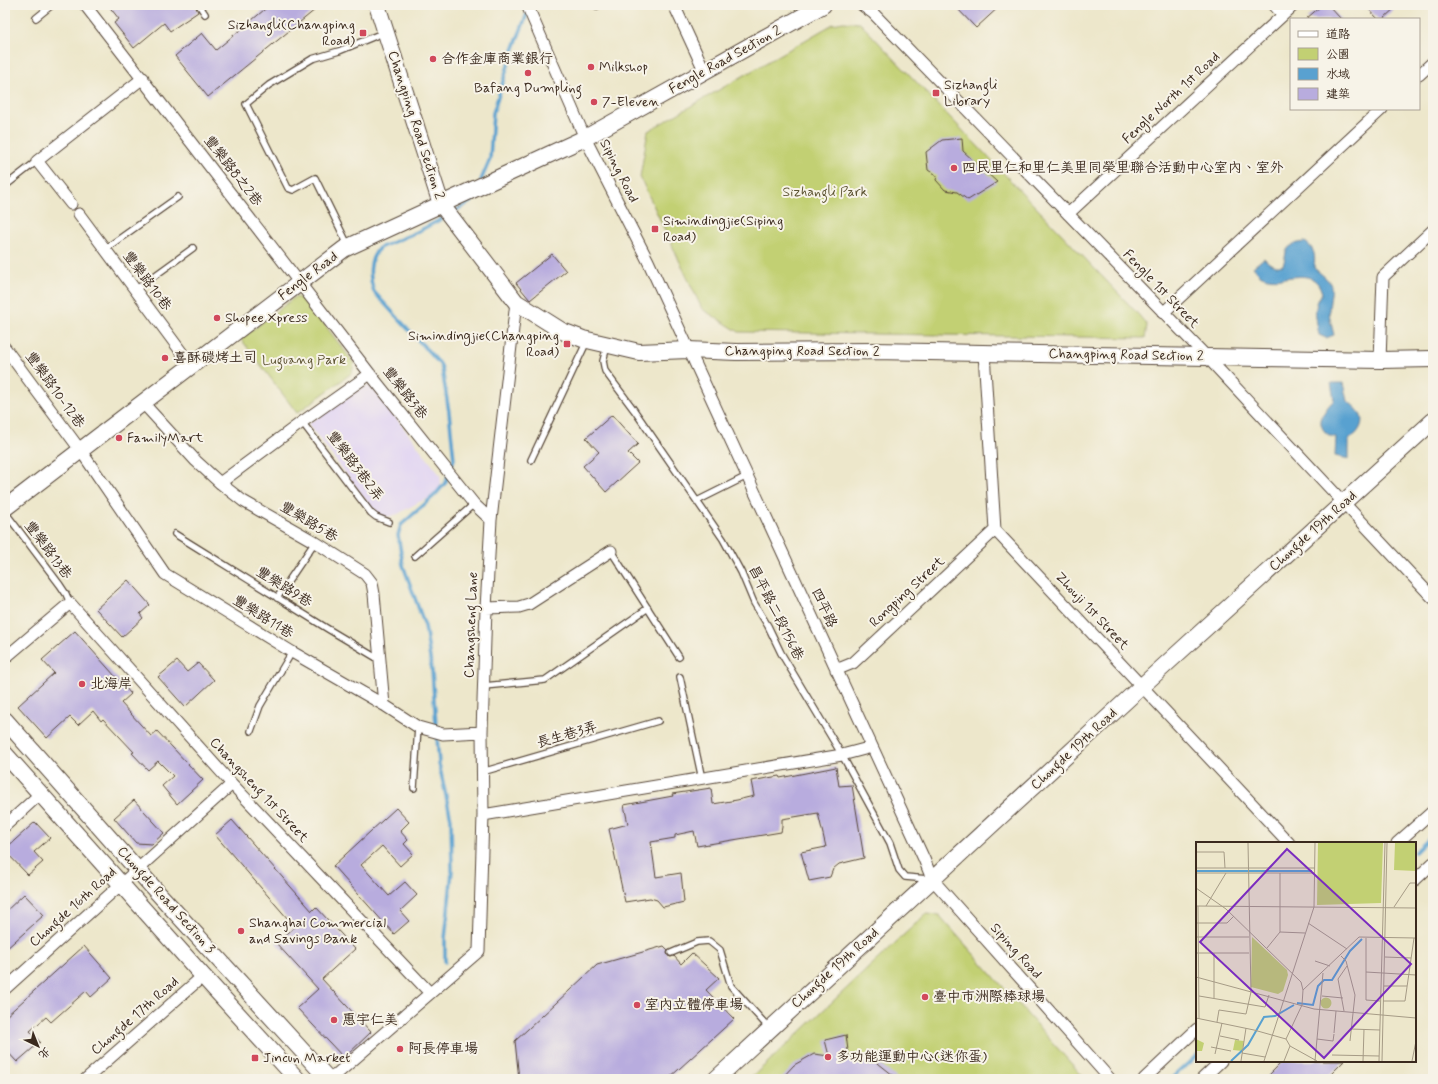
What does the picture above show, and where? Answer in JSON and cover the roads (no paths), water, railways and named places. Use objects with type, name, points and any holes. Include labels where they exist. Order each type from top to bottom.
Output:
[{"type":"street","name":"豐樂路8之2巷","points":[[85,5],[300,282]]},
{"type":"street","name":"Changping Road Section 2","points":[[377,5],[441,204],[516,302],[562,331],[587,341],[639,352],[688,350],[736,352],[874,351],[1380,360],[1433,359]]},
{"type":"street","name":"Siping Road","points":[[527,5],[585,138],[648,261],[688,350]]},
{"type":"street","points":[[674,5],[705,72]]},
{"type":"street","name":"Fengle Road Section 2","points":[[585,138],[823,5]]},
{"type":"street","name":"Fengle 1st Street","points":[[862,5],[873,13],[1207,357],[1433,598]]},
{"type":"street","points":[[1274,5],[1284,15]]},
{"type":"street","name":"Fengle North 1st Road","points":[[1068,214],[1294,5]]},
{"type":"street","points":[[1420,74],[1433,62]]},
{"type":"street","points":[[71,204],[37,161],[143,78]]},
{"type":"street","points":[[1163,313],[1381,110]]},
{"type":"street","name":"Fengle Road","points":[[5,508],[300,282],[349,247],[585,138]]},
{"type":"street","name":"豐樂路10巷","points":[[79,214],[191,365]]},
{"type":"street","points":[[1380,360],[1383,277],[1433,230]]},
{"type":"street","name":"豐樂路3巷","points":[[300,282],[370,374],[474,504],[491,520]]},
{"type":"street","name":"Changsheng Lane","points":[[430,993],[479,951],[483,815],[482,732],[486,608],[491,520],[516,302]]},
{"type":"street","name":"豐樂路10-12巷","points":[[5,348],[81,451]]},
{"type":"street","name":"四平路","points":[[688,350],[932,879]]},
{"type":"street","points":[[984,353],[995,530]]},
{"type":"street","points":[[220,483],[370,374]]},
{"type":"street","name":"豐樂路5巷","points":[[143,403],[196,461],[243,501],[315,542],[365,574],[372,583],[381,660],[384,705]]},
{"type":"street","name":"Chongde 19th Road","points":[[716,1079],[769,1028],[1433,420]]},
{"type":"street","name":"豐樂路11巷","points":[[81,451],[165,574],[292,652],[384,705],[418,728],[443,734],[482,732]]},
{"type":"street","name":"Rongping Street","points":[[836,670],[853,663],[995,530]]},
{"type":"street","name":"Zhouji 1st Street","points":[[995,530],[1288,842]]},
{"type":"street","points":[[486,608],[519,607],[530,604],[611,551]]},
{"type":"street","points":[[5,658],[70,603]]},
{"type":"street","name":"Changsheng 1st Street","points":[[70,603],[232,784],[430,993]]},
{"type":"street","name":"Chongde Road Section 3","points":[[5,720],[137,869],[330,1079]]},
{"type":"street","points":[[483,815],[842,755],[872,747]]},
{"type":"street","name":"Chongde Road Section 3","points":[[5,754],[297,1079]]},
{"type":"street","name":"Chongde 16th Road","points":[[5,989],[232,784]]},
{"type":"street","points":[[5,826],[40,794]]},
{"type":"street","points":[[1398,842],[1433,810]]},
{"type":"street","points":[[1416,879],[1433,863]]},
{"type":"street","name":"Siping Road","points":[[932,879],[1110,1079]]},
{"type":"street","name":"Chongde 17th Road","points":[[86,1079],[203,976]]},
{"type":"street","points":[[330,1079],[430,993]]},
{"type":"street","points":[[1144,1079],[1196,1030]]},
{"type":"street","points":[[1202,1079],[1220,1062]]},
{"type":"lane","points":[[36,18],[52,5]]},
{"type":"lane","points":[[199,5],[205,14]]},
{"type":"lane","points":[[349,247],[315,178],[293,190],[288,188],[246,104],[269,85],[312,59],[339,51],[385,32]]},
{"type":"lane","points":[[5,186],[37,161]]},
{"type":"lane","points":[[105,249],[178,197]]},
{"type":"lane","points":[[135,290],[193,248]]},
{"type":"lane","points":[[531,460],[587,341]]},
{"type":"lane","name":"昌平路二段156巷","points":[[607,346],[603,361],[605,370],[723,539],[741,572],[754,603],[768,626],[781,653],[842,755],[890,843],[899,870],[905,877],[932,879]]},
{"type":"lane","name":"豐樂路3巷2弄","points":[[302,422],[370,513],[389,522]]},
{"type":"lane","points":[[697,501],[747,476]]},
{"type":"lane","points":[[415,556],[474,504]]},
{"type":"lane","name":"豐樂路13巷","points":[[5,512],[60,585],[70,603]]},
{"type":"lane","name":"豐樂路9巷","points":[[175,534],[277,598],[381,660]]},
{"type":"lane","points":[[277,598],[315,542]]},
{"type":"lane","points":[[611,551],[679,657]]},
{"type":"lane","points":[[484,686],[545,680],[648,608]]},
{"type":"lane","points":[[250,731],[260,706],[292,652]]},
{"type":"lane","points":[[680,677],[702,779]]},
{"type":"lane","name":"長生巷3弄","points":[[482,772],[658,721]]},
{"type":"lane","points":[[414,788],[418,728]]},
{"type":"lane","points":[[671,953],[697,942],[709,941],[720,950],[731,986],[769,1028]]},
{"type":"water","points":[[1305,242],[1313,251],[1315,260],[1314,268],[1326,278],[1331,286],[1329,312],[1334,335],[1326,338],[1319,335],[1316,318],[1317,304],[1322,293],[1318,284],[1312,279],[1305,277],[1278,279],[1270,278],[1259,274],[1253,267],[1264,258],[1272,265],[1283,265],[1287,249],[1294,244]]},
{"type":"water","points":[[1331,383],[1343,383],[1347,401],[1357,409],[1362,420],[1360,428],[1349,440],[1349,459],[1335,456],[1336,437],[1330,436],[1325,432],[1321,423],[1325,411],[1334,400]]},
{"type":"waterway","points":[[481,180],[490,159],[493,113],[512,53],[527,14]]},
{"type":"waterway","points":[[453,212],[472,201],[474,195]]},
{"type":"waterway","points":[[445,217],[417,232],[379,248],[371,263],[370,274],[374,292],[440,364],[449,412],[454,459],[450,470]]},
{"type":"waterway","points":[[445,962],[445,939],[452,871],[451,819],[439,764],[432,671],[425,626],[403,565],[398,535],[401,525],[435,495],[446,482],[448,476]]},
{"type":"waterway","points":[[1416,851],[1433,835]]},
{"type":"waterway","points":[[1171,1079],[1196,1056]]},
{"type":"place","name":"Sizhangli(Changping Road)","points":[[363,33]]},
{"type":"place","name":"合作金庫商業銀行","points":[[433,59]]},
{"type":"place","name":"Milkshop","points":[[591,67]]},
{"type":"place","name":"Bafang Dumpling","points":[[528,73]]},
{"type":"place","name":"Sizhangli Library","points":[[936,93]]},
{"type":"place","name":"7-Eleven","points":[[594,102]]},
{"type":"place","name":"四民里仁和里仁美里同榮里聯合活動中心室內、室外","points":[[954,168]]},
{"type":"place","name":"Simindingjie(Siping Road)","points":[[655,229]]},
{"type":"place","name":"Shopee Xpress","points":[[217,318]]},
{"type":"place","name":"Simindingjie(Changping Road)","points":[[567,344]]},
{"type":"place","name":"喜酥碳烤土司","points":[[165,358]]},
{"type":"place","name":"FamilyMart","points":[[119,438]]},
{"type":"place","name":"北海岸","points":[[82,684]]},
{"type":"place","name":"Shanghai Commercial and Savings Bank","points":[[241,931]]},
{"type":"place","name":"臺中市洲際棒球場","points":[[925,997]]},
{"type":"place","name":"室內立體停車場","points":[[637,1005]]},
{"type":"place","name":"惠宇仁美","points":[[334,1020]]},
{"type":"place","name":"阿長停車場","points":[[400,1049]]},
{"type":"place","name":"多功能運動中心(迷你蛋)","points":[[828,1057]]},
{"type":"place","name":"Jincun Market","points":[[255,1058]]},
{"type":"park label","name":"Sizhangli Park","points":[[825,192]]},
{"type":"park label","name":"Luguang Park","points":[[304,360]]}]
